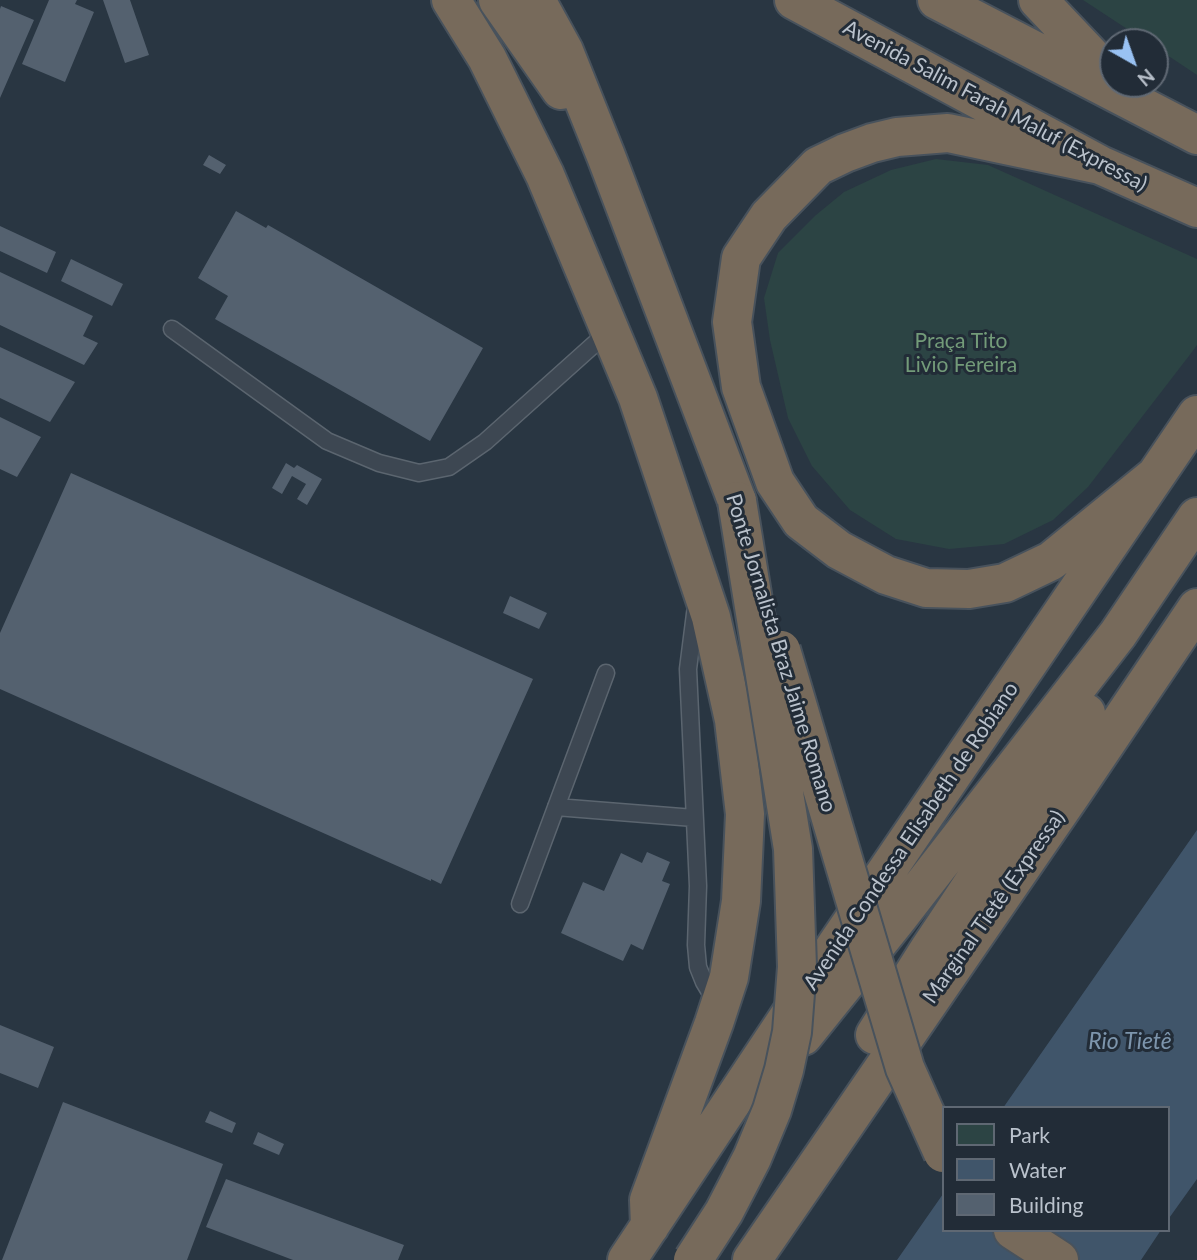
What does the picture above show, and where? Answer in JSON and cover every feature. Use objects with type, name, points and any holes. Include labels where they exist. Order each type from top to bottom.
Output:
[{"type":"highway","points":[[451,0],[487,58],[545,175],[638,398],[710,617],[734,720],[745,814],[741,901],[729,977],[649,1200],[650,1226]]},
{"type":"highway","points":[[498,0],[606,156]]},
{"type":"highway","points":[[536,0],[564,51],[606,156]]},
{"type":"highway","name":"Avenida Salim Farah Maluf (Expressa)","points":[[794,0],[1100,165],[1197,208]]},
{"type":"highway","points":[[937,0],[1099,77]]},
{"type":"highway","points":[[1038,0],[1099,64]]},
{"type":"highway","points":[[1138,98],[1197,135]]},
{"type":"highway","points":[[1100,165],[948,133],[897,136],[845,153],[818,166],[769,216],[741,258],[732,322],[741,387],[775,482],[801,521],[839,550],[886,575],[926,588],[969,589],[1005,583],[1051,561],[1154,477]]},
{"type":"highway","name":"Ponte Jornalista Braz Jaime Romano","points":[[606,156],[737,500],[905,1068],[942,1151]]},
{"type":"highway","name":"Avenida Condessa Elisabeth de Robiano","points":[[627,1260],[835,947],[1197,415]]},
{"type":"highway","points":[[693,1260],[724,1212],[752,1158],[772,1110],[792,1032],[797,967],[793,849],[737,500]]},
{"type":"highway","points":[[739,1092],[769,1078],[905,908],[1118,634],[1197,517]]},
{"type":"highway","name":"Marginal Tietê (Expressa)","points":[[752,1260],[1197,608]]},
{"type":"highway","name":"Marginal Tietê (Expressa)","points":[[789,1205],[804,1146],[930,948],[1098,695],[1118,634]]},
{"type":"highway","points":[[1016,1232],[1059,1260]]},
{"type":"lane","points":[[172,329],[327,441],[379,463],[419,473],[449,467],[485,442],[610,330]]},
{"type":"lane","points":[[699,583],[688,669],[698,886],[696,945],[698,967],[719,1008]]},
{"type":"lane","points":[[520,904],[606,673]]},
{"type":"lane","points":[[556,807],[694,818]]},
{"type":"green space","points":[[1083,0],[1197,0],[1197,75],[1169,56],[1169,28],[1126,28]]},
{"type":"green space","name":"Praça Tito Livio Fereira","points":[[936,159],[988,165],[1197,259],[1197,345],[1088,487],[1053,520],[1004,544],[949,549],[896,539],[850,510],[812,466],[788,418],[770,340],[764,298],[778,253],[816,215],[844,192],[891,170]]},
{"type":"water","name":"Rio Tietê","points":[[1197,830],[1197,1179],[1169,1218],[1169,1106],[1004,1106]]},
{"type":"water","points":[[942,1195],[942,1232],[1160,1232],[1141,1260],[897,1260]]},
{"type":"building","points":[[49,0],[77,0],[75,4],[94,12],[65,82],[22,64]]},
{"type":"building","points":[[103,0],[130,0],[149,55],[125,63]]},
{"type":"building","points":[[1,6],[34,20],[0,98],[0,9]]},
{"type":"building","points":[[209,155],[226,165],[220,174],[203,165]]},
{"type":"building","points":[[236,211],[266,228],[268,225],[483,348],[430,441],[215,319],[228,296],[198,278]]},
{"type":"building","points":[[0,226],[56,252],[47,273],[0,251]]},
{"type":"building","points":[[71,259],[123,284],[112,306],[61,281]]},
{"type":"building","points":[[0,272],[93,316],[83,336],[98,343],[84,365],[0,325]]},
{"type":"building","points":[[0,347],[75,382],[50,422],[0,398]]},
{"type":"building","points":[[0,417],[41,437],[17,477],[0,469]]},
{"type":"building","points":[[286,463],[294,468],[297,465],[322,479],[307,505],[297,499],[306,484],[292,476],[282,494],[272,488]]},
{"type":"building","points":[[71,473],[533,679],[441,884],[0,689],[0,633]]},
{"type":"building","points":[[510,596],[547,613],[539,629],[503,613]]},
{"type":"building","points":[[647,852],[670,862],[662,881],[670,884],[643,950],[631,944],[623,961],[561,933],[583,882],[604,891],[621,853],[642,863]]},
{"type":"building","points":[[0,1025],[54,1047],[38,1088],[0,1073]]},
{"type":"building","points":[[63,1102],[223,1164],[187,1260],[2,1260]]},
{"type":"building","points":[[210,1111],[236,1123],[232,1133],[205,1122]]},
{"type":"building","points":[[258,1132],[284,1144],[279,1155],[253,1144]]},
{"type":"building","points":[[226,1179],[404,1245],[398,1260],[293,1260],[206,1227]]}]
